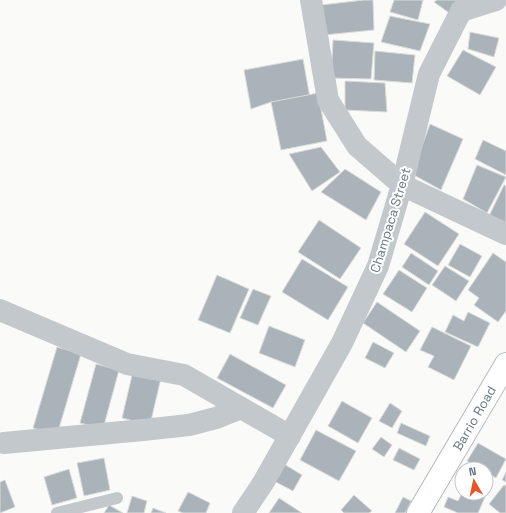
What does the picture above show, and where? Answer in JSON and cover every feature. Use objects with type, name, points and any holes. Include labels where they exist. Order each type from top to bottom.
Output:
[{"type":"street","points":[[311,0],[328,100],[357,146],[402,185],[506,234]]},
{"type":"street","name":"Champaca Street","points":[[243,513],[263,483],[342,343],[378,266],[402,185],[428,74],[461,11],[496,0]]},
{"type":"street","points":[[0,310],[127,364],[184,375],[290,436]]},
{"type":"street","name":"Barrio Road","points":[[424,511],[506,364]]},
{"type":"street","points":[[4,443],[188,425],[216,418],[241,408]]},
{"type":"lane","points":[[57,513],[117,498]]},
{"type":"building","points":[[373,0],[374,30],[324,35],[321,5]]},
{"type":"building","points":[[394,0],[423,0],[418,20],[390,12]]},
{"type":"building","points":[[437,0],[469,0],[452,15],[434,2]]},
{"type":"building","points":[[390,16],[430,24],[420,51],[381,42]]},
{"type":"building","points":[[470,32],[499,38],[494,57],[468,49]]},
{"type":"building","points":[[333,40],[374,43],[371,79],[331,78]]},
{"type":"building","points":[[463,50],[496,67],[480,95],[447,76]]},
{"type":"building","points":[[375,51],[415,55],[412,83],[374,80]]},
{"type":"building","points":[[303,59],[310,98],[271,102],[251,109],[244,70]]},
{"type":"building","points":[[345,81],[385,83],[387,112],[345,110]]},
{"type":"building","points":[[318,93],[327,141],[281,150],[271,102]]},
{"type":"building","points":[[430,124],[463,139],[441,190],[412,174]]},
{"type":"building","points":[[483,140],[506,151],[506,175],[475,159]]},
{"type":"building","points":[[321,147],[340,172],[312,191],[289,154]]},
{"type":"building","points":[[477,165],[506,177],[487,213],[463,199]]},
{"type":"building","points":[[345,169],[381,192],[366,220],[321,192]]},
{"type":"building","points":[[504,185],[506,186],[506,225],[489,216]]},
{"type":"building","points":[[425,212],[459,234],[438,266],[404,244]]},
{"type":"building","points":[[319,220],[361,248],[340,279],[298,252]]},
{"type":"building","points":[[460,244],[482,256],[470,277],[448,265]]},
{"type":"building","points":[[411,253],[438,271],[429,285],[402,267]]},
{"type":"building","points":[[493,253],[506,262],[506,311],[498,322],[474,305],[479,298],[468,290]]},
{"type":"building","points":[[302,259],[348,287],[328,320],[282,292]]},
{"type":"building","points":[[445,266],[469,281],[456,301],[432,285]]},
{"type":"building","points":[[399,270],[427,288],[412,312],[383,294]]},
{"type":"building","points":[[217,275],[249,289],[230,333],[198,320]]},
{"type":"building","points":[[253,289],[271,296],[258,325],[240,318]]},
{"type":"building","points":[[377,302],[420,331],[406,352],[363,323]]},
{"type":"building","points":[[468,312],[490,323],[478,347],[445,332],[453,315],[464,321]]},
{"type":"building","points":[[269,326],[305,340],[295,367],[259,353]]},
{"type":"building","points":[[432,327],[471,346],[454,380],[428,367],[434,356],[420,350]]},
{"type":"building","points":[[373,342],[394,353],[385,368],[365,358]]},
{"type":"building","points":[[57,347],[81,354],[57,435],[33,428]]},
{"type":"building","points":[[230,354],[286,385],[273,408],[217,378]]},
{"type":"building","points":[[96,364],[119,370],[103,429],[80,423]]},
{"type":"building","points":[[133,371],[161,378],[150,425],[122,418]]},
{"type":"building","points":[[342,401],[372,418],[358,443],[328,426]]},
{"type":"building","points":[[390,403],[402,411],[392,428],[379,421]]},
{"type":"building","points":[[401,423],[430,436],[426,446],[397,433]]},
{"type":"building","points":[[316,430],[356,451],[339,481],[300,460]]},
{"type":"building","points":[[381,437],[392,445],[384,457],[372,449]]},
{"type":"building","points":[[478,443],[506,459],[496,478],[494,477],[494,461],[467,461]]},
{"type":"building","points":[[399,448],[420,459],[414,470],[393,460]]},
{"type":"building","points":[[104,458],[110,490],[84,496],[77,463]]},
{"type":"building","points":[[284,464],[302,475],[293,491],[274,481]]},
{"type":"building","points":[[69,469],[77,498],[52,505],[44,477]]},
{"type":"building","points":[[506,472],[506,482],[502,480]]},
{"type":"building","points":[[5,480],[15,507],[0,513],[0,482]]},
{"type":"building","points":[[504,485],[506,486],[506,513],[500,513],[489,504],[491,501],[494,501],[494,498]]},
{"type":"building","points":[[188,492],[210,503],[206,513],[183,513],[178,511]]},
{"type":"building","points":[[354,495],[372,511],[369,513],[344,513],[341,510]]},
{"type":"building","points":[[132,496],[147,501],[144,513],[127,513]]},
{"type":"building","points":[[403,497],[411,501],[405,513],[395,513]]},
{"type":"building","points":[[448,497],[454,499],[454,501],[483,501],[478,513],[458,513],[444,507]]},
{"type":"building","points":[[279,498],[302,513],[269,513]]},
{"type":"building","points":[[109,505],[123,513],[104,513]]},
{"type":"building","points":[[153,508],[166,513],[151,513]]}]
